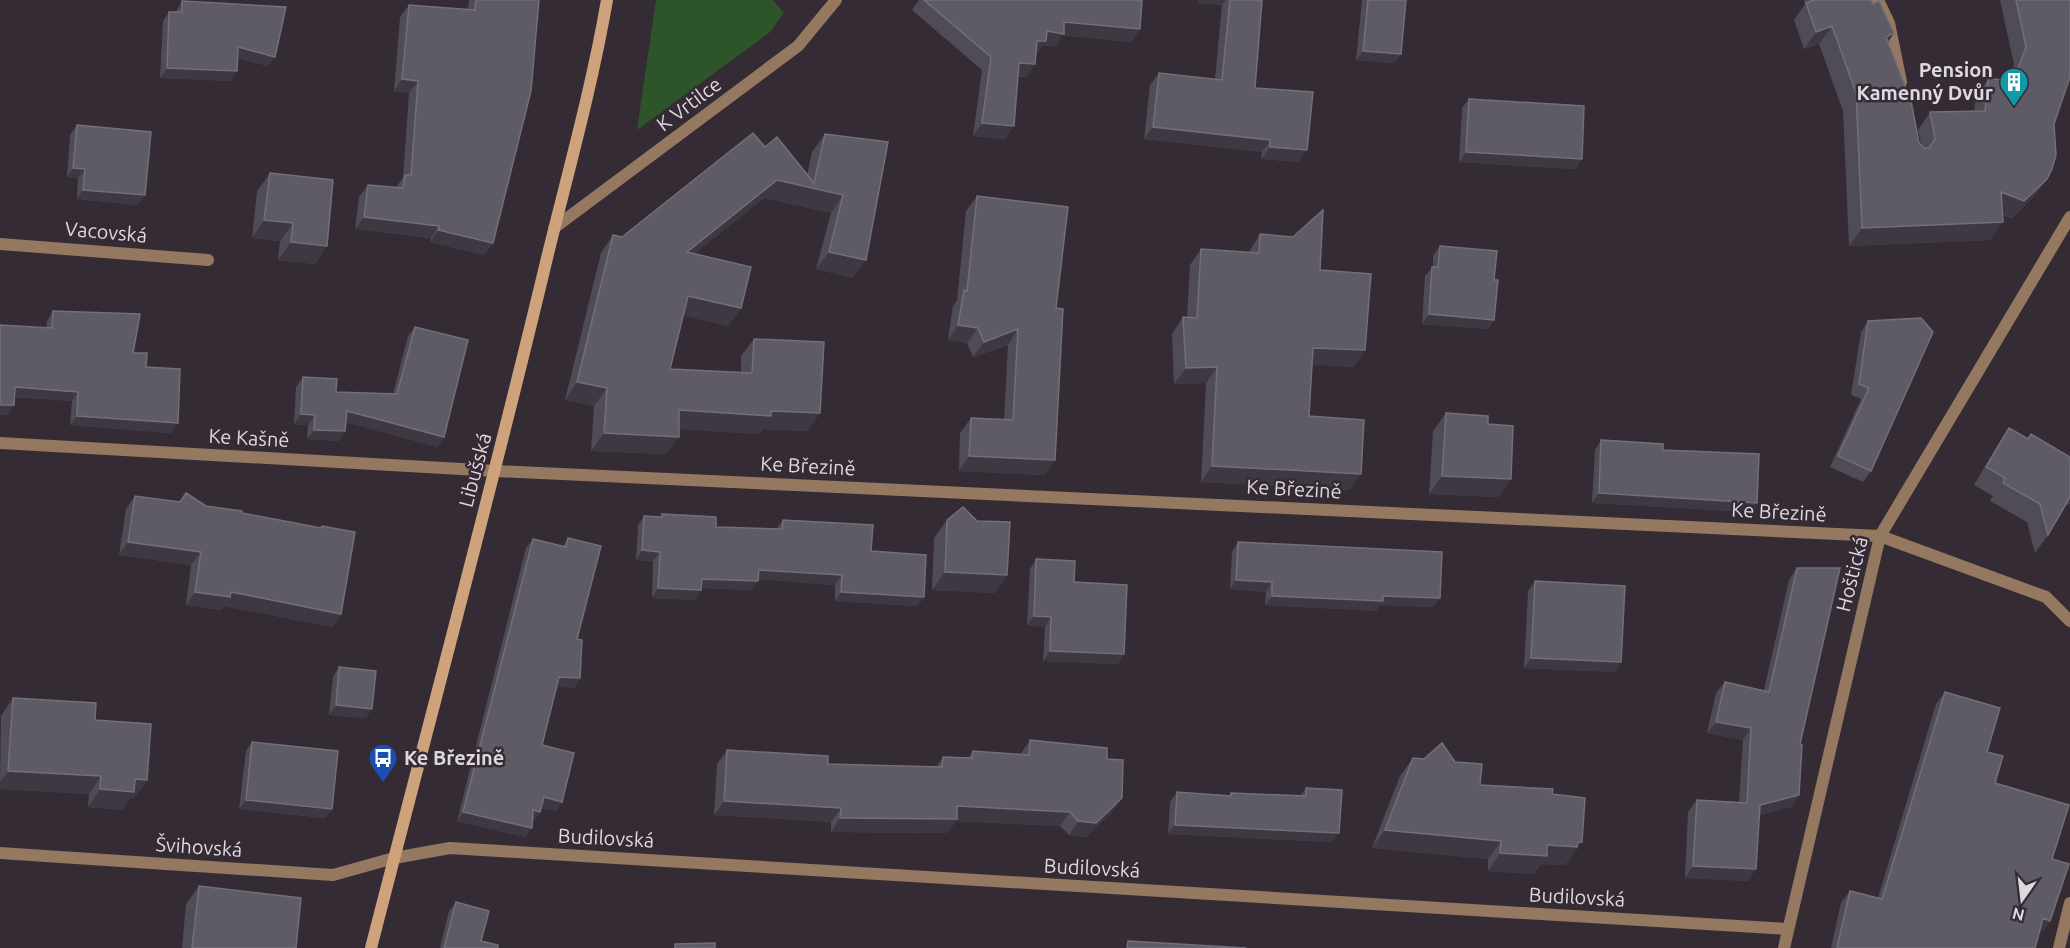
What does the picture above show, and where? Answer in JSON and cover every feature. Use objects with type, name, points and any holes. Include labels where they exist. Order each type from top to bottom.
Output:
[{"type":"street","name":"Libušská","points":[[371,948],[496,471],[554,228],[594,75],[607,0]]},
{"type":"street","name":"K Vrtilce","points":[[554,228],[798,46],[836,0]]},
{"type":"street","points":[[1878,0],[1889,23],[1902,91]]},
{"type":"street","name":"Hoštická","points":[[1784,948],[1880,536],[2070,217]]},
{"type":"street","name":"Vacovská","points":[[0,244],[208,260]]},
{"type":"street","name":"Ke Kašně","points":[[0,443],[496,471]]},
{"type":"street","name":"Ke Březině","points":[[496,471],[1880,536],[2046,597],[2070,621]]},
{"type":"street","name":"Budilovská","points":[[394,858],[450,848],[1787,929]]},
{"type":"street","name":"Švihovská","points":[[0,853],[333,875],[394,858]]},
{"type":"street","points":[[2059,948],[2070,903]]},
{"type":"green space","points":[[656,0],[773,0],[784,13],[770,32],[637,130]]},
{"type":"building","points":[[476,0],[539,0],[531,91],[493,243],[438,230],[439,226],[364,217],[368,185],[403,188],[405,175],[411,175],[418,81],[402,79],[409,5],[475,10]]},
{"type":"building","points":[[924,0],[1142,0],[1140,29],[1064,22],[1064,34],[1047,31],[1046,41],[1037,41],[1035,64],[1019,63],[1014,126],[982,123],[991,57]]},
{"type":"building","points":[[1230,0],[1262,0],[1255,88],[1313,92],[1307,150],[1270,147],[1270,140],[1153,127],[1159,73],[1222,80]]},
{"type":"building","points":[[1368,0],[1406,0],[1401,54],[1363,51]]},
{"type":"building","points":[[1813,0],[1871,0],[1873,4],[1879,1],[1894,33],[1886,37],[1911,101],[1919,143],[1924,148],[1929,148],[1935,139],[1930,112],[1985,111],[1988,79],[2014,80],[2026,47],[2016,0],[2070,0],[2070,77],[2054,124],[2056,155],[2047,179],[2024,201],[2001,192],[2003,222],[1862,228],[1856,93],[1832,26],[1816,32],[1806,3]]},
{"type":"building","points":[[182,1],[286,7],[275,57],[238,47],[237,71],[167,68],[169,12],[182,12]]},
{"type":"building","points":[[1469,99],[1584,106],[1582,159],[1466,152]]},
{"type":"building","points":[[77,125],[151,132],[145,195],[83,190],[85,169],[73,168]]},
{"type":"building","points":[[753,133],[765,147],[777,137],[814,183],[825,134],[888,142],[866,260],[829,252],[843,195],[777,180],[687,252],[751,267],[741,308],[688,296],[670,369],[752,373],[754,339],[824,342],[820,413],[771,411],[771,416],[679,410],[679,437],[604,433],[607,388],[577,382],[613,235],[622,237]]},
{"type":"building","points":[[270,173],[333,180],[327,246],[291,242],[293,223],[264,220]]},
{"type":"building","points":[[977,196],[1068,207],[1056,308],[1063,309],[1055,460],[969,456],[971,418],[1013,420],[1018,329],[984,342],[978,328],[958,325],[964,290],[967,291]]},
{"type":"building","points":[[1323,210],[1320,270],[1371,274],[1365,350],[1313,348],[1309,416],[1364,420],[1361,474],[1212,466],[1217,367],[1186,368],[1183,317],[1197,318],[1201,249],[1259,253],[1260,234],[1293,237]]},
{"type":"building","points":[[1440,246],[1497,251],[1494,280],[1498,280],[1494,320],[1429,314],[1432,267],[1438,267]]},
{"type":"building","points":[[53,311],[140,314],[133,353],[147,353],[146,367],[180,369],[178,423],[77,416],[78,392],[15,387],[14,405],[0,405],[0,325],[52,328]]},
{"type":"building","points":[[1921,318],[1933,332],[1871,471],[1838,456],[1869,388],[1859,384],[1868,321]]},
{"type":"building","points":[[415,327],[468,340],[444,437],[347,411],[345,431],[314,430],[315,415],[301,414],[303,377],[337,379],[336,392],[397,394]]},
{"type":"building","points":[[1446,413],[1488,416],[1488,424],[1513,426],[1511,479],[1442,476]]},
{"type":"building","points":[[2009,428],[2028,439],[2031,434],[2070,457],[2070,497],[2048,535],[2040,504],[2003,483],[2005,478],[1986,467]]},
{"type":"building","points":[[1601,440],[1663,444],[1663,450],[1759,454],[1757,503],[1599,493]]},
{"type":"building","points":[[186,493],[206,506],[242,511],[242,513],[321,528],[322,526],[355,532],[341,614],[231,592],[230,597],[195,592],[201,552],[128,542],[135,496],[180,502]]},
{"type":"building","points":[[963,507],[977,521],[1010,522],[1007,575],[945,572],[947,520]]},
{"type":"building","points":[[662,514],[716,517],[716,527],[782,529],[783,520],[873,525],[871,551],[926,555],[924,597],[841,592],[842,575],[759,570],[758,581],[702,579],[701,590],[658,588],[660,552],[642,550],[644,516],[662,517]]},
{"type":"building","points":[[568,538],[601,546],[577,639],[582,640],[580,678],[559,677],[542,745],[574,753],[562,802],[544,797],[540,812],[533,810],[532,828],[463,812],[533,539],[566,547]]},
{"type":"building","points":[[1238,542],[1442,552],[1440,598],[1383,596],[1383,601],[1272,596],[1272,582],[1236,580]]},
{"type":"building","points":[[1036,559],[1075,561],[1074,582],[1127,585],[1124,654],[1050,651],[1051,617],[1034,616]]},
{"type":"building","points":[[1797,568],[1840,568],[1800,744],[1802,745],[1799,795],[1760,805],[1756,869],[1693,866],[1697,800],[1747,803],[1751,728],[1716,722],[1725,682],[1769,692]]},
{"type":"building","points":[[1535,581],[1625,586],[1621,662],[1531,658]]},
{"type":"building","points":[[339,667],[376,671],[372,709],[336,705]]},
{"type":"building","points":[[1945,692],[2000,708],[1987,752],[2003,756],[1995,783],[2069,805],[2052,859],[2069,864],[2050,921],[2043,918],[2035,948],[1837,948],[1850,891],[1882,899]]},
{"type":"building","points":[[13,698],[96,703],[95,720],[151,724],[147,780],[135,779],[134,792],[100,789],[101,776],[8,771]]},
{"type":"building","points":[[1030,740],[1107,748],[1107,759],[1123,760],[1122,798],[1096,823],[1078,821],[1070,812],[957,806],[957,819],[840,818],[841,808],[724,801],[727,750],[828,756],[828,764],[942,767],[943,757],[972,758],[973,751],[1029,755]]},
{"type":"building","points":[[252,742],[338,751],[332,809],[246,800]]},
{"type":"building","points":[[1442,743],[1455,762],[1482,764],[1480,785],[1553,789],[1552,794],[1585,798],[1582,842],[1578,842],[1577,847],[1547,845],[1547,856],[1500,853],[1501,841],[1385,830],[1413,758],[1424,759]]},
{"type":"building","points":[[1306,788],[1342,790],[1339,833],[1175,825],[1177,792],[1231,796],[1231,793],[1306,796]]},
{"type":"building","points":[[199,886],[301,898],[296,948],[192,948]]},
{"type":"building","points":[[456,902],[489,911],[481,941],[498,945],[498,948],[444,948]]},
{"type":"building","points":[[1128,941],[1246,948],[1127,948]]},
{"type":"building","points":[[715,943],[715,948],[675,948],[675,944]]},
{"type":"place","name":"Pension Kamenný Dvůr","points":[[2014,108]]},
{"type":"place","name":"Ke Březině","points":[[383,784]]}]
